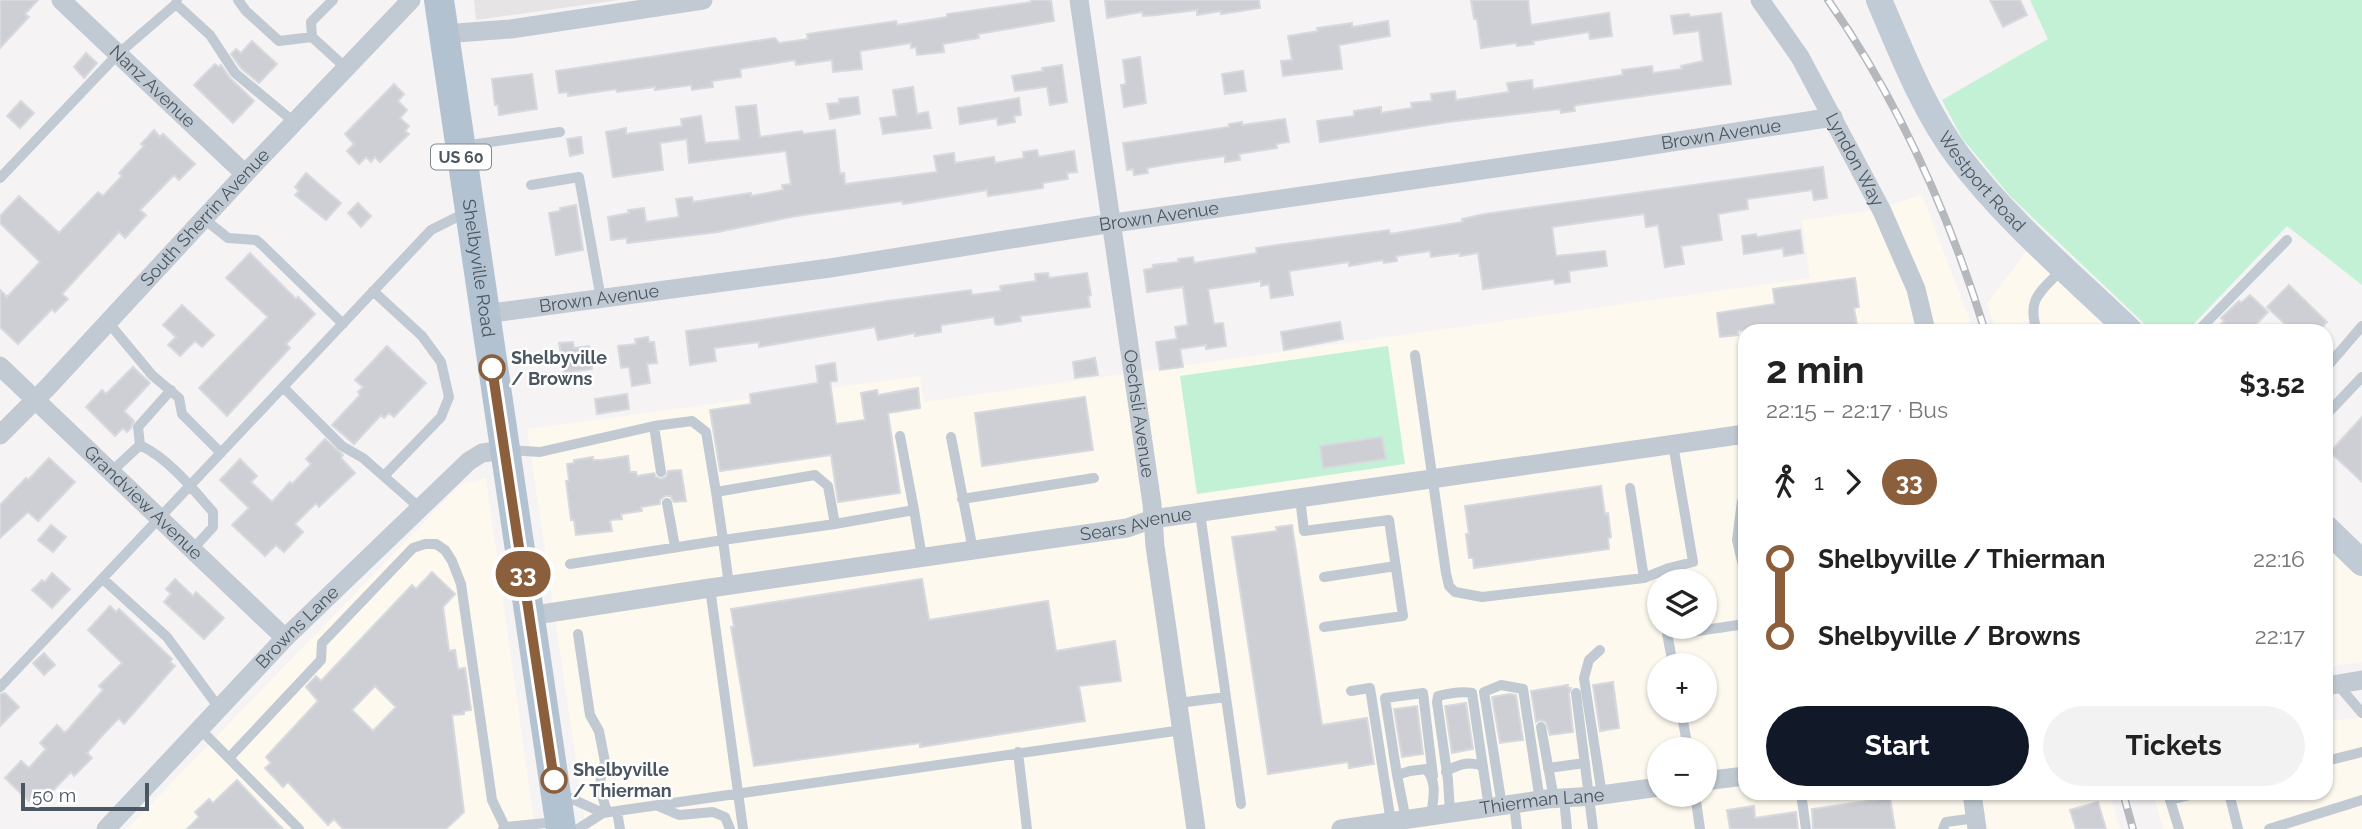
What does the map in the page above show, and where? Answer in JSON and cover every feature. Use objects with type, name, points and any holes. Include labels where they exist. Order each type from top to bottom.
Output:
[{"type":"main road","name":"Shelbyville Road","points":[[439,0],[555,791],[566,827]]},
{"type":"main road","name":"Westport Road","points":[[1879,0],[1922,98],[1958,156],[1994,199],[2122,324]]},
{"type":"main road","points":[[2333,534],[2356,553]]},
{"type":"street","name":"Nanz Avenue","points":[[61,0],[245,174]]},
{"type":"street","name":"South Sherrin Avenue","points":[[0,435],[411,0]]},
{"type":"street","points":[[443,34],[511,29],[704,0]]},
{"type":"street","name":"Oechsli Avenue","points":[[1079,0],[1196,829]]},
{"type":"street","name":"Lyndon Way","points":[[1760,0],[1800,57],[1833,117],[1908,266],[1924,324]]},
{"type":"street","name":"Brown Avenue","points":[[484,314],[830,268],[1833,117]]},
{"type":"street","name":"Grandview Avenue","points":[[0,366],[285,638]]},
{"type":"street","name":"Sears Avenue","points":[[529,616],[1127,528],[1153,519],[1738,435]]},
{"type":"street","name":"Browns Lane","points":[[107,829],[285,638],[420,508],[470,461],[482,453],[505,450]]},
{"type":"street","points":[[2333,685],[2362,680]]},
{"type":"street","points":[[1717,779],[1738,776]]},
{"type":"street","name":"Thierman Lane","points":[[1342,829],[1552,799],[1647,790]]},
{"type":"street","points":[[1973,800],[1977,823]]},
{"type":"lane","points":[[238,0],[246,11],[279,41],[312,37]]},
{"type":"lane","points":[[333,0],[311,22],[312,37],[346,68]]},
{"type":"lane","points":[[0,178],[118,54],[176,2],[209,35],[234,73],[295,122]]},
{"type":"lane","points":[[460,146],[560,132]]},
{"type":"lane","points":[[531,185],[579,177],[601,299]]},
{"type":"lane","points":[[0,687],[431,230],[469,212]]},
{"type":"lane","points":[[204,219],[228,238],[256,240],[343,324]]},
{"type":"lane","points":[[2205,324],[2287,240]]},
{"type":"lane","points":[[2035,324],[2032,316],[2034,301],[2063,267]]},
{"type":"lane","points":[[373,291],[422,336],[441,362],[449,397],[441,417],[384,476]]},
{"type":"lane","points":[[108,322],[152,375],[179,398],[182,414],[221,453]]},
{"type":"lane","points":[[2333,360],[2362,326]]},
{"type":"lane","points":[[1415,355],[1446,573],[1449,586],[1455,592],[1482,597],[1644,578],[1693,562],[1673,444]]},
{"type":"lane","points":[[2333,408],[2362,377]]},
{"type":"lane","points":[[283,387],[342,446],[363,458],[420,508]]},
{"type":"lane","points":[[140,445],[138,427],[171,390]]},
{"type":"lane","points":[[505,450],[540,452],[654,426],[692,421],[706,432],[723,540],[720,586],[743,829]]},
{"type":"lane","points":[[654,426],[661,472]]},
{"type":"lane","points":[[900,436],[922,557]]},
{"type":"lane","points":[[951,437],[973,550]]},
{"type":"lane","points":[[110,472],[140,445]]},
{"type":"lane","points":[[140,445],[153,452],[190,486],[213,512],[213,527],[192,550]]},
{"type":"lane","points":[[716,492],[815,475],[828,486],[835,524]]},
{"type":"lane","points":[[962,499],[1094,478]]},
{"type":"lane","points":[[1630,488],[1644,578]]},
{"type":"lane","points":[[1300,498],[1304,531],[1389,520],[1403,616],[1324,627]]},
{"type":"lane","points":[[667,503],[675,547]]},
{"type":"lane","points":[[570,564],[914,510]]},
{"type":"lane","points":[[1200,513],[1241,804]]},
{"type":"lane","points":[[229,758],[321,660],[322,643],[413,548],[425,544],[436,544],[445,550],[461,584],[492,800],[504,828],[566,827],[609,812],[1182,730]]},
{"type":"lane","points":[[382,545],[399,562]]},
{"type":"lane","points":[[1325,577],[1396,566]]},
{"type":"lane","points":[[103,579],[167,637],[219,708]]},
{"type":"lane","points":[[1717,628],[1738,625]]},
{"type":"lane","points":[[578,634],[590,715],[599,731],[605,761],[600,789],[609,812],[620,829]]},
{"type":"lane","points":[[1593,829],[1595,796],[1584,678],[1589,660],[1600,650]]},
{"type":"lane","points":[[1502,806],[1484,692],[1501,684],[1523,689],[1552,799],[1567,829]]},
{"type":"lane","points":[[2333,686],[2362,713]]},
{"type":"lane","points":[[1351,691],[1370,688],[1418,820]]},
{"type":"lane","points":[[1447,772],[1438,696],[1472,693],[1483,766],[1502,806],[1517,829]]},
{"type":"lane","points":[[1576,693],[1585,763],[1595,796]]},
{"type":"lane","points":[[1423,694],[1434,794],[1418,820],[1396,775],[1385,698],[1423,694]]},
{"type":"lane","points":[[1178,703],[1226,696]]},
{"type":"lane","points":[[1541,727],[1552,799]]},
{"type":"lane","points":[[200,729],[299,829]]},
{"type":"lane","points":[[1018,752],[1027,829]]},
{"type":"lane","points":[[2333,759],[2362,752]]},
{"type":"lane","points":[[1418,820],[1447,772],[1455,766],[1474,762],[1483,766]]},
{"type":"lane","points":[[1548,768],[1585,763]]},
{"type":"lane","points":[[1396,775],[1426,769],[1433,776]]},
{"type":"lane","points":[[555,791],[609,812]]},
{"type":"lane","points":[[1802,800],[1806,829]]},
{"type":"lane","points":[[2170,800],[2179,829]]},
{"type":"lane","points":[[2231,800],[2238,829]]},
{"type":"lane","points":[[2269,829],[2362,800]]},
{"type":"lane","points":[[657,805],[679,815],[713,812],[725,817],[730,829]]},
{"type":"lane","points":[[1697,807],[1700,829]]},
{"type":"lane","points":[[1943,829],[1945,822],[1977,823]]},
{"type":"shaded area","points":[[474,0],[619,0],[476,20]]},
{"type":"shaded area","points":[[1922,195],[1971,324],[1738,324],[1738,800],[2111,800],[2120,829],[586,829],[527,429],[920,376],[924,402],[1810,278],[1802,220],[1870,211]]},
{"type":"shaded area","points":[[2029,248],[2107,324],[1994,324],[1987,303]]},
{"type":"shaded area","points":[[486,478],[535,829],[127,829],[461,484]]},
{"type":"shaded area","points":[[2333,545],[2362,575],[2362,662],[2333,666]]},
{"type":"shaded area","points":[[2362,717],[2362,829],[2163,829],[2155,800],[2333,800],[2333,721]]},
{"type":"green space","points":[[2030,0],[2362,0],[2362,285],[2287,226],[2194,324],[2145,324],[2010,196],[1962,138],[1942,100],[2048,39]]},
{"type":"green space","points":[[1388,346],[1405,464],[1197,494],[1180,376]]},
{"type":"building","points":[[0,0],[38,0],[25,14],[29,17],[0,48]]},
{"type":"building","points":[[1031,0],[1051,0],[1054,21],[978,34],[979,38],[943,44],[944,52],[917,55],[916,47],[911,48],[911,43],[860,51],[862,69],[833,72],[832,60],[796,65],[795,60],[740,69],[741,77],[712,81],[713,87],[692,90],[691,85],[655,90],[655,87],[617,92],[616,89],[568,96],[568,92],[559,93],[556,71],[775,38],[779,43],[808,39],[807,34],[896,21],[897,25]]},
{"type":"building","points":[[1105,0],[1259,0],[1260,8],[1197,15],[1197,10],[1143,16],[1142,12],[1107,18]]},
{"type":"building","points":[[1471,0],[1528,0],[1531,25],[1609,13],[1612,36],[1590,39],[1589,32],[1533,41],[1534,44],[1517,46],[1516,43],[1481,48]]},
{"type":"building","points":[[1990,0],[2020,0],[2027,15],[2003,27]]},
{"type":"building","points":[[1721,13],[1731,84],[1577,105],[1574,107],[1575,111],[1561,113],[1560,109],[1448,122],[1320,142],[1317,121],[1354,116],[1354,111],[1381,107],[1381,113],[1412,108],[1411,103],[1432,101],[1431,94],[1455,91],[1456,100],[1509,92],[1507,83],[1532,80],[1533,89],[1623,75],[1622,70],[1652,66],[1653,73],[1682,69],[1681,66],[1703,61],[1699,31],[1674,34],[1671,16],[1689,14],[1690,17]]},
{"type":"building","points":[[1388,21],[1390,36],[1339,45],[1342,69],[1283,76],[1281,61],[1292,60],[1288,36],[1318,31],[1317,28],[1352,23],[1352,27]]},
{"type":"building","points":[[252,41],[277,64],[259,83],[241,68],[231,54],[236,49],[241,53]]},
{"type":"building","points":[[86,53],[97,63],[84,78],[74,67]]},
{"type":"building","points":[[1140,57],[1146,103],[1124,107],[1121,85],[1126,84],[1123,60]]},
{"type":"building","points":[[215,64],[219,67],[221,65],[230,78],[254,101],[233,123],[194,85]]},
{"type":"building","points":[[1062,65],[1067,102],[1050,105],[1047,87],[1015,91],[1012,76]]},
{"type":"building","points":[[1243,71],[1246,91],[1225,94],[1222,74]]},
{"type":"building","points":[[532,74],[537,109],[499,115],[492,79]]},
{"type":"building","points":[[394,84],[404,94],[398,101],[407,110],[400,118],[409,126],[405,131],[409,134],[380,162],[375,157],[371,162],[366,157],[359,164],[347,151],[354,144],[345,134]]},
{"type":"building","points":[[913,87],[917,114],[928,112],[931,128],[883,134],[880,118],[897,116],[893,90]]},
{"type":"building","points":[[858,97],[860,114],[830,119],[827,104],[839,103],[839,99]]},
{"type":"building","points":[[1019,98],[1021,115],[1014,116],[1015,122],[998,125],[997,118],[960,124],[958,108]]},
{"type":"building","points":[[21,101],[34,113],[20,128],[7,116]]},
{"type":"building","points":[[756,105],[760,137],[835,130],[840,174],[844,173],[845,184],[937,172],[934,156],[954,153],[955,163],[994,157],[995,163],[1024,158],[1023,152],[1037,150],[1039,157],[1074,151],[1077,172],[1067,173],[1068,179],[1043,183],[1043,188],[988,196],[987,190],[903,204],[902,201],[796,216],[718,232],[627,243],[627,238],[611,240],[608,217],[629,213],[628,210],[644,208],[646,222],[679,217],[676,199],[692,197],[693,202],[751,193],[751,196],[783,190],[782,185],[791,184],[786,151],[689,163],[687,139],[660,143],[663,170],[613,177],[606,132],[626,128],[626,134],[682,126],[681,119],[701,116],[705,143],[740,140],[736,107]]},
{"type":"building","points":[[1285,119],[1289,142],[1276,144],[1277,148],[1239,154],[1240,160],[1225,162],[1225,156],[1147,168],[1148,173],[1134,175],[1133,169],[1127,170],[1123,143],[1229,127],[1229,124],[1242,122],[1242,125]]},
{"type":"building","points":[[154,130],[160,137],[163,134],[195,164],[179,180],[174,175],[140,210],[146,215],[125,238],[119,232],[62,294],[68,299],[55,312],[52,309],[18,344],[0,327],[0,290],[7,297],[40,262],[0,223],[0,216],[19,196],[59,233],[98,192],[103,196],[122,176],[119,173],[144,146],[141,144]]},
{"type":"building","points":[[581,137],[583,153],[570,156],[567,139]]},
{"type":"building","points":[[1823,167],[1827,198],[1814,200],[1812,190],[1747,199],[1748,209],[1718,214],[1722,240],[1681,246],[1684,264],[1665,267],[1658,225],[1646,227],[1644,214],[1552,227],[1556,256],[1605,251],[1607,266],[1569,271],[1570,282],[1555,284],[1554,279],[1483,289],[1478,253],[1431,257],[1430,251],[1396,256],[1397,261],[1384,263],[1383,260],[1349,266],[1349,262],[1289,271],[1293,295],[1271,298],[1269,284],[1261,286],[1261,281],[1208,289],[1214,324],[1223,323],[1226,346],[1206,349],[1206,345],[1180,349],[1183,367],[1160,370],[1156,342],[1177,339],[1175,327],[1188,325],[1183,287],[1147,292],[1144,270],[1153,268],[1153,265],[1179,262],[1178,259],[1193,257],[1194,263],[1257,253],[1256,248],[1389,230],[1390,234],[1463,222],[1462,219],[1485,214]]},
{"type":"building","points":[[306,173],[341,203],[326,220],[295,195],[299,191],[295,187]]},
{"type":"building","points":[[358,203],[371,216],[361,227],[348,213]]},
{"type":"building","points":[[576,205],[583,250],[556,255],[549,213]]},
{"type":"building","points":[[1800,230],[1803,253],[1784,256],[1783,248],[1744,254],[1742,236],[1756,234],[1757,237]]},
{"type":"building","points":[[250,253],[315,314],[286,344],[290,348],[227,416],[199,388],[268,317],[226,278]]},
{"type":"building","points":[[1048,273],[1049,278],[1087,273],[1090,307],[1020,316],[1021,321],[998,325],[995,324],[994,317],[941,325],[941,332],[915,336],[915,333],[878,340],[875,327],[759,347],[759,342],[714,348],[716,361],[690,365],[686,331],[971,290],[972,295],[1001,291],[1000,286],[1036,281],[1035,274]]},
{"type":"building","points":[[1855,278],[1859,307],[1854,308],[1857,324],[1738,324],[1738,335],[1720,337],[1717,313],[1775,304],[1773,289]]},
{"type":"building","points":[[2289,285],[2327,322],[2285,324],[2267,307]]},
{"type":"building","points":[[2250,295],[2268,312],[2257,324],[2221,324],[2224,321],[2221,318],[2239,301],[2241,303]]},
{"type":"building","points":[[182,305],[214,335],[202,347],[195,341],[180,356],[168,345],[176,337],[163,325]]},
{"type":"building","points":[[1340,322],[1343,339],[1284,350],[1281,332]]},
{"type":"building","points":[[648,337],[649,342],[654,342],[657,363],[647,364],[650,383],[632,386],[629,367],[621,368],[618,346],[636,344],[635,339]]},
{"type":"building","points":[[573,342],[574,348],[589,346],[592,369],[564,373],[559,343]]},
{"type":"building","points":[[387,346],[426,383],[394,417],[389,413],[384,418],[381,415],[354,444],[332,425],[360,395],[358,392],[363,387],[355,380]]},
{"type":"building","points":[[1095,358],[1098,375],[1075,378],[1073,362]]},
{"type":"building","points":[[835,363],[837,381],[830,382],[836,424],[865,420],[861,393],[877,390],[878,395],[918,388],[920,408],[888,413],[900,493],[838,502],[831,455],[720,471],[710,410],[751,404],[750,394],[818,383],[816,366]]},
{"type":"building","points":[[133,367],[150,383],[124,411],[134,421],[131,428],[127,432],[123,428],[115,436],[86,407],[102,390],[106,394]]},
{"type":"building","points":[[627,394],[629,409],[597,414],[595,399]]},
{"type":"building","points":[[1085,397],[1093,450],[982,466],[975,413]]},
{"type":"building","points":[[2362,417],[2362,482],[2333,455],[2333,449]]},
{"type":"building","points":[[1382,437],[1386,459],[1323,468],[1320,446]]},
{"type":"building","points":[[325,439],[343,455],[341,458],[355,473],[319,507],[316,503],[295,524],[303,532],[284,552],[276,545],[265,556],[232,525],[249,508],[220,480],[240,459],[257,476],[251,482],[272,502],[311,464],[306,459]]},
{"type":"building","points":[[628,456],[630,472],[636,472],[637,476],[654,473],[661,479],[666,477],[668,471],[681,470],[686,501],[674,502],[670,496],[665,496],[660,500],[660,504],[641,507],[642,511],[621,514],[622,519],[610,520],[612,531],[576,535],[574,520],[571,520],[566,481],[569,481],[567,464],[593,457],[593,460],[602,460]]},
{"type":"building","points":[[49,458],[75,482],[38,521],[28,512],[0,538],[0,505]]},
{"type":"building","points":[[1601,486],[1605,514],[1608,513],[1611,537],[1608,538],[1609,549],[1474,568],[1473,558],[1469,558],[1465,506]]},
{"type":"building","points":[[51,525],[66,537],[53,552],[38,540]]},
{"type":"building","points":[[1292,525],[1322,725],[1367,718],[1374,764],[1349,768],[1348,762],[1268,774],[1232,537],[1277,531],[1276,527]]},
{"type":"building","points":[[432,572],[455,594],[443,607],[449,651],[455,650],[458,669],[465,668],[471,710],[452,715],[464,812],[446,829],[343,829],[334,819],[328,825],[288,782],[283,787],[265,768],[271,763],[266,757],[318,701],[306,687],[316,676],[321,681],[412,585],[416,589]],"holes":[[[375,686],[396,707],[373,731],[352,710]]]},
{"type":"building","points":[[52,573],[70,589],[52,608],[32,590],[42,580],[45,582]]},
{"type":"building","points":[[175,579],[193,596],[196,592],[224,618],[204,639],[164,602],[171,594],[166,589]]},
{"type":"building","points":[[922,579],[929,620],[1048,601],[1056,651],[1115,641],[1121,681],[1079,686],[1085,721],[920,747],[920,743],[754,766],[731,627],[734,627],[731,609]]},
{"type":"building","points":[[110,606],[116,612],[119,609],[172,659],[170,662],[175,666],[124,724],[119,718],[100,738],[87,753],[92,758],[74,776],[71,772],[36,808],[5,778],[21,761],[29,768],[46,749],[40,743],[57,725],[65,733],[103,690],[99,686],[122,663],[88,630]]},
{"type":"building","points":[[44,653],[55,665],[44,675],[33,663]]},
{"type":"building","points":[[1613,682],[1619,728],[1600,731],[1593,685]]},
{"type":"building","points":[[1568,685],[1568,688],[1571,688],[1569,694],[1573,732],[1550,735],[1546,722],[1536,722],[1531,691]]},
{"type":"building","points":[[5,693],[19,707],[0,726],[0,694]]},
{"type":"building","points":[[1516,695],[1523,740],[1500,743],[1492,697]]},
{"type":"building","points":[[1466,703],[1473,749],[1452,753],[1445,706]]},
{"type":"building","points":[[1417,706],[1423,754],[1402,757],[1394,709]]},
{"type":"building","points":[[237,780],[283,829],[187,829],[199,817],[195,812],[209,799],[213,803]]},
{"type":"building","points":[[1890,800],[1895,829],[1813,829],[1812,809]]},
{"type":"building","points":[[2098,802],[2106,829],[2076,829],[2070,810]]},
{"type":"building","points":[[1754,806],[1755,818],[1796,812],[1798,829],[1730,829],[1727,810]]},
{"type":"railway","points":[[1828,0],[1877,77],[1919,159],[1955,244],[1983,324]]},
{"type":"railway","points":[[2125,800],[2133,829]]},
{"type":"bus line","name":"33","points":[[492,368],[554,780]]},
{"type":"place","name":"Shelbyville / Browns","points":[[492,368]]},
{"type":"place","name":"Shelbyville / Thierman","points":[[554,780]]}]
